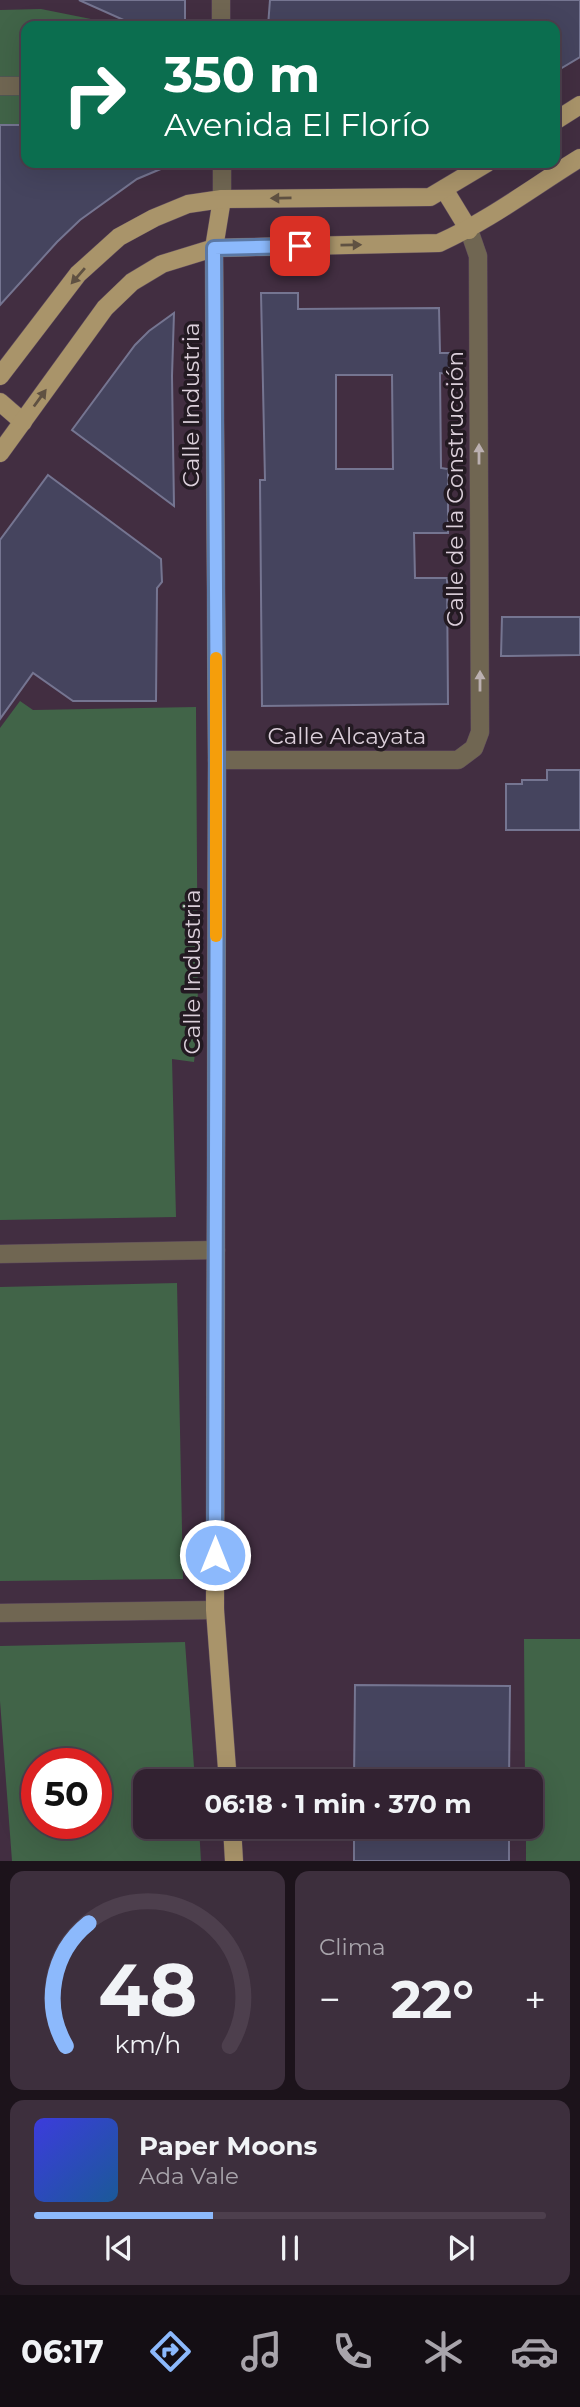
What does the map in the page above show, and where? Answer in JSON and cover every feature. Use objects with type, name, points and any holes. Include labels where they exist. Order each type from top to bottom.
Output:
[{"type":"main road","points":[[560,118],[580,105]]},
{"type":"main road","points":[[0,453],[105,308],[132,282],[162,264],[214,248],[439,243],[469,230],[580,158]]},
{"type":"main road","points":[[0,376],[78,274],[119,237],[188,204],[222,199],[430,197],[479,168]]},
{"type":"main road","points":[[444,189],[469,230]]},
{"type":"main road","name":"Calle Industria","points":[[222,199],[214,248],[217,760],[215,1610],[227,1769]]},
{"type":"main road","points":[[0,402],[23,422]]},
{"type":"main road","points":[[233,1839],[234,1861]]},
{"type":"street","points":[[221,0],[221,21]]},
{"type":"street","points":[[0,86],[21,86]]},
{"type":"street","name":"Calle Industria","points":[[222,168],[222,199]]},
{"type":"street","name":"Calle de la Construcción","points":[[469,230],[478,256],[480,732],[474,748]]},
{"type":"street","name":"Calle Alcayata","points":[[217,760],[458,760],[474,748]]},
{"type":"street","points":[[0,1254],[216,1250]]},
{"type":"street","points":[[0,1613],[215,1610]]},
{"type":"green space","points":[[41,9],[96,21],[21,21],[21,125],[0,125],[0,10]]},
{"type":"green space","points":[[20,701],[33,710],[196,707],[198,1026],[194,1062],[172,1059],[176,1217],[0,1220],[0,728]]},
{"type":"green space","points":[[177,1283],[183,1579],[0,1581],[0,1287]]},
{"type":"green space","points":[[524,1639],[580,1639],[580,1861],[526,1861],[526,1839],[543,1839],[543,1769],[525,1769]]},
{"type":"green space","points":[[185,1642],[194,1769],[133,1769],[133,1839],[200,1839],[201,1861],[12,1861],[0,1701],[0,1646]]},
{"type":"building","points":[[79,0],[185,0],[185,21],[126,21]]},
{"type":"building","points":[[270,0],[580,0],[580,57],[560,69],[560,21],[268,21]]},
{"type":"building","points":[[0,125],[21,125],[21,168],[163,168],[137,179],[80,220],[0,305]]},
{"type":"building","points":[[261,293],[298,293],[298,309],[439,308],[440,353],[449,353],[449,374],[440,373],[441,468],[448,469],[448,533],[414,533],[415,578],[447,578],[448,704],[262,706],[260,480],[265,480]],"holes":[[[336,375],[392,375],[393,469],[336,469]]]},
{"type":"building","points":[[174,313],[174,506],[72,430],[135,345]]},
{"type":"building","points":[[48,475],[161,559],[162,582],[157,588],[156,701],[73,701],[33,673],[0,719],[0,540]]},
{"type":"building","points":[[502,617],[580,617],[580,655],[501,656]]},
{"type":"building","points":[[547,770],[580,770],[580,830],[506,830],[506,784],[522,784],[522,780],[547,780]]},
{"type":"building","points":[[355,1685],[510,1686],[509,1769],[354,1769]]},
{"type":"building","points":[[354,1839],[509,1839],[509,1861],[354,1861]]},
{"type":"slow traffic","points":[[216,658],[216,936]]},
{"type":"route","points":[[215,1555],[217,760],[214,248],[300,246]]}]
